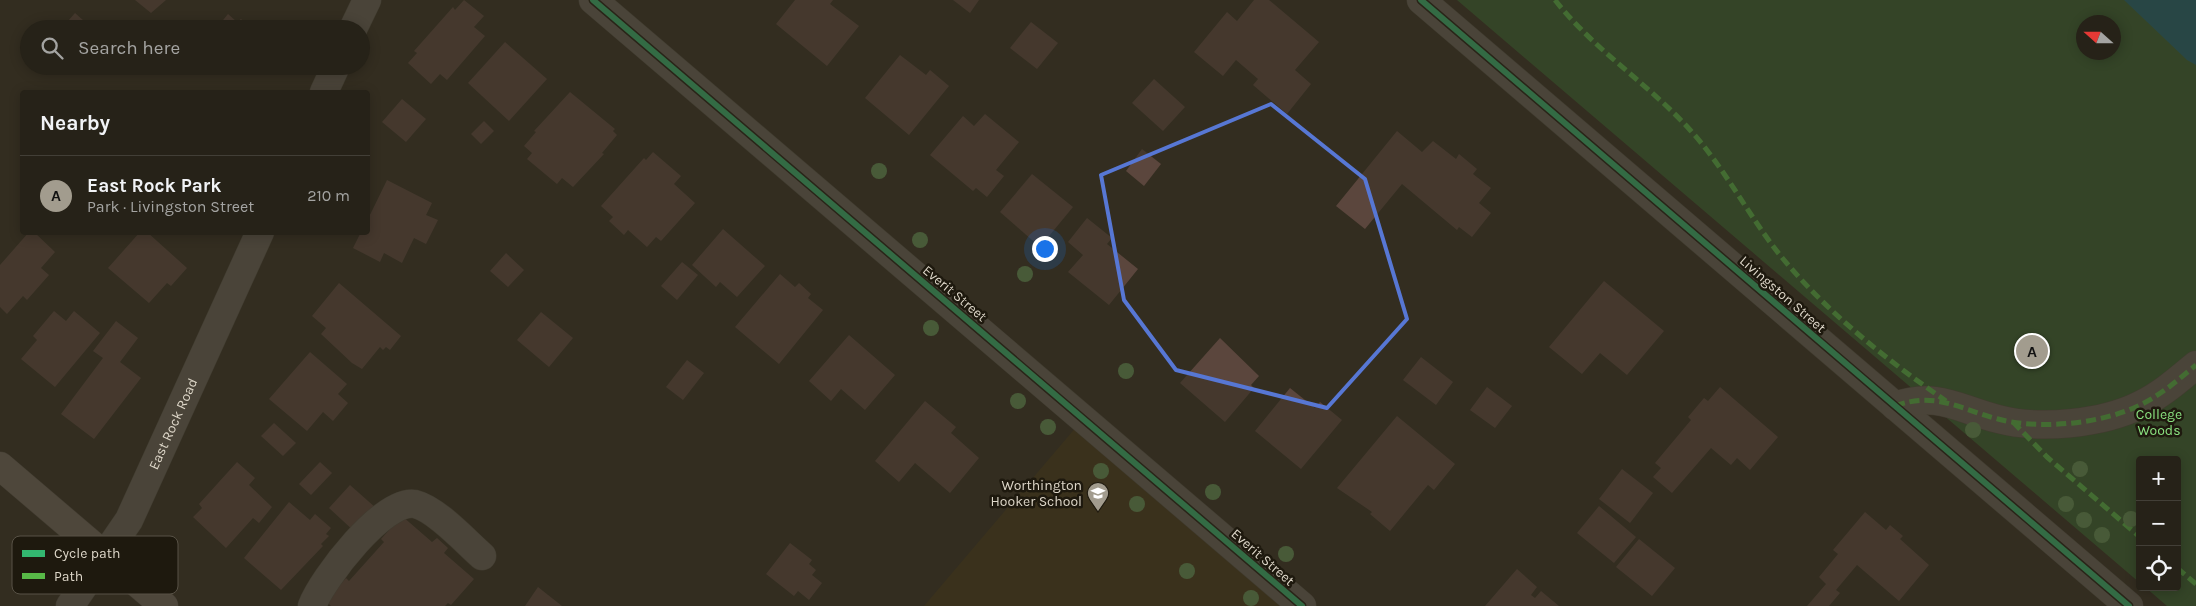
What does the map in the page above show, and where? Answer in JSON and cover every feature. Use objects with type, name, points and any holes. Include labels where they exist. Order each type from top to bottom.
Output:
[{"type":"main road","points":[[0,466],[83,536]]},
{"type":"main road","points":[[150,594],[164,606]]},
{"type":"street","points":[[357,20],[366,0]]},
{"type":"street","name":"Everit Street","points":[[592,0],[1302,606]]},
{"type":"street","name":"Livingston Street","points":[[1421,0],[2129,606]]},
{"type":"street","points":[[325,90],[332,75]]},
{"type":"street","name":"East Rock Road","points":[[118,536],[129,520],[259,235]]},
{"type":"street","points":[[1895,406],[1907,401],[1932,400],[1946,401],[2013,422],[2061,423],[2093,420],[2115,415],[2140,405],[2166,389],[2196,365]]},
{"type":"street","points":[[312,606],[317,593],[333,568],[364,533],[401,506],[415,504],[433,513],[482,556]]},
{"type":"street","name":"East Rock Road","points":[[70,606],[78,594]]},
{"type":"highlighted area","points":[[1271,104],[1365,179],[1407,319],[1327,408],[1176,370],[1124,300],[1101,175]]},
{"type":"shaded area","name":"Worthington Hooker School","points":[[1083,419],[1302,606],[924,606]]},
{"type":"green space","name":"College Woods","points":[[1457,0],[2196,0],[2196,606],[2167,606],[2150,591],[2181,591],[2181,456],[2136,456],[2136,580]]},
{"type":"water","points":[[2124,0],[2196,0],[2196,65],[2187,60]]},
{"type":"building","points":[[135,0],[166,0],[151,13]]},
{"type":"building","points":[[464,0],[484,16],[474,27],[485,36],[447,80],[440,74],[431,84],[408,63],[417,53],[414,51],[453,7],[455,10]]},
{"type":"building","points":[[795,0],[833,0],[830,4],[859,26],[827,66],[776,24]]},
{"type":"building","points":[[953,0],[979,0],[970,13]]},
{"type":"building","points":[[1254,0],[1269,0],[1319,42],[1295,70],[1311,84],[1287,114],[1253,85],[1258,79],[1236,60],[1223,76],[1194,52],[1227,12],[1237,21]]},
{"type":"building","points":[[75,13],[83,20],[69,20]]},
{"type":"building","points":[[228,14],[235,20],[223,20]]},
{"type":"building","points":[[1031,22],[1058,43],[1037,69],[1010,48]]},
{"type":"building","points":[[505,42],[547,79],[509,121],[468,83]]},
{"type":"building","points":[[900,55],[926,75],[930,70],[949,86],[909,135],[865,98]]},
{"type":"building","points":[[1154,79],[1185,107],[1163,131],[1132,103]]},
{"type":"building","points":[[570,92],[615,129],[613,131],[617,135],[602,153],[604,154],[573,187],[562,178],[557,184],[527,159],[532,153],[524,146],[536,132],[534,131]]},
{"type":"building","points":[[402,99],[426,119],[406,142],[382,122]]},
{"type":"building","points":[[985,114],[1019,142],[996,170],[1004,176],[987,197],[976,188],[973,191],[930,155],[963,116],[974,126]]},
{"type":"building","points":[[484,121],[494,131],[481,144],[471,134]]},
{"type":"building","points":[[1397,131],[1422,152],[1433,141],[1456,159],[1459,154],[1477,169],[1473,174],[1491,188],[1479,203],[1491,213],[1472,237],[1459,227],[1457,230],[1402,184],[1365,229],[1336,206]]},
{"type":"building","points":[[1142,149],[1161,164],[1144,186],[1126,171]]},
{"type":"building","points":[[653,152],[681,176],[674,184],[695,203],[661,241],[656,237],[647,247],[628,230],[624,235],[609,221],[613,217],[601,206],[644,158],[646,160]]},
{"type":"building","points":[[1032,174],[1073,207],[1040,247],[1000,212]]},
{"type":"building","points":[[387,180],[432,203],[426,215],[438,220],[426,244],[414,238],[402,263],[384,253],[380,262],[353,248],[360,235],[370,235],[370,215]]},
{"type":"building","points":[[1087,218],[1112,238],[1107,244],[1138,269],[1109,305],[1068,272],[1083,255],[1068,242]]},
{"type":"building","points":[[723,229],[765,266],[737,297],[720,282],[716,287],[692,265]]},
{"type":"building","points":[[26,235],[37,235],[55,252],[41,268],[49,275],[27,300],[23,296],[7,314],[0,307],[0,265]]},
{"type":"building","points":[[137,235],[150,235],[187,268],[171,286],[167,283],[149,303],[108,268]]},
{"type":"building","points":[[506,253],[524,270],[508,287],[490,271]]},
{"type":"building","points":[[682,262],[698,275],[677,300],[661,286]]},
{"type":"building","points":[[780,274],[795,287],[799,283],[811,294],[808,298],[823,310],[779,364],[735,327]]},
{"type":"building","points":[[1604,281],[1664,331],[1627,375],[1600,353],[1582,374],[1549,347]]},
{"type":"building","points":[[339,283],[401,336],[390,350],[386,347],[383,350],[380,347],[362,369],[352,363],[321,334],[326,328],[312,316]]},
{"type":"building","points":[[54,311],[66,321],[74,311],[100,333],[55,387],[21,359],[37,340],[33,336]]},
{"type":"building","points":[[541,312],[573,338],[549,367],[517,340]]},
{"type":"building","points":[[116,321],[138,338],[120,362],[141,378],[94,439],[61,414],[103,358],[93,351]]},
{"type":"building","points":[[849,335],[895,375],[865,410],[841,389],[831,401],[809,381]]},
{"type":"building","points":[[1220,338],[1259,376],[1251,385],[1254,388],[1225,422],[1180,383]]},
{"type":"building","points":[[310,352],[347,384],[338,394],[348,403],[333,421],[323,412],[307,431],[269,399]]},
{"type":"building","points":[[1421,357],[1453,382],[1436,405],[1403,380]]},
{"type":"building","points":[[687,360],[704,373],[683,400],[666,387]]},
{"type":"building","points":[[1487,387],[1512,406],[1495,428],[1470,410]]},
{"type":"building","points":[[1720,387],[1778,437],[1750,470],[1737,458],[1731,465],[1711,448],[1672,493],[1653,477],[1661,468],[1655,463],[1691,420],[1688,417],[1704,398],[1708,401]]},
{"type":"building","points":[[1290,388],[1315,408],[1320,402],[1342,420],[1301,469],[1255,431]]},
{"type":"building","points":[[925,401],[956,427],[951,433],[979,458],[950,493],[915,463],[899,482],[875,461]]},
{"type":"building","points":[[1397,416],[1455,464],[1434,490],[1428,485],[1390,531],[1370,514],[1372,512],[1337,488]]},
{"type":"building","points":[[274,423],[296,443],[283,456],[261,436]]},
{"type":"building","points":[[237,462],[255,478],[249,485],[272,507],[259,523],[253,518],[226,548],[193,517],[202,508],[199,504]]},
{"type":"building","points":[[320,462],[332,473],[311,495],[299,484]]},
{"type":"building","points":[[1622,469],[1653,493],[1630,523],[1599,499]]},
{"type":"building","points":[[350,485],[376,508],[355,532],[329,508]]},
{"type":"building","points":[[289,502],[310,520],[315,514],[331,528],[326,534],[329,536],[321,544],[323,546],[281,590],[244,558]]},
{"type":"building","points":[[1599,506],[1636,537],[1614,563],[1577,533]]},
{"type":"building","points":[[1865,512],[1886,530],[1890,525],[1903,536],[1900,539],[1929,565],[1899,601],[1857,565],[1836,590],[1840,593],[1829,606],[1807,606],[1826,584],[1819,577],[1838,554],[1833,550]]},
{"type":"building","points":[[402,516],[432,542],[437,538],[448,548],[444,553],[474,579],[451,605],[448,603],[445,606],[331,606],[326,601],[346,578],[349,581],[384,542],[381,539]]},
{"type":"building","points":[[1639,539],[1675,568],[1652,596],[1616,567]]},
{"type":"building","points":[[790,543],[812,560],[809,564],[816,570],[812,575],[822,583],[809,600],[798,591],[794,596],[766,574]]},
{"type":"building","points":[[1517,569],[1537,587],[1531,595],[1535,598],[1541,591],[1559,606],[1485,606]]},
{"type":"building","points":[[538,587],[562,606],[525,606]]},
{"type":"marked path","points":[[1555,0],[1587,35],[1658,98],[1691,131],[1716,162],[1784,260],[1820,299],[1860,336],[1946,401]]},
{"type":"marked path","points":[[1895,406],[1923,400],[1947,403],[2014,422],[2051,424],[2089,421],[2125,412],[2148,401],[2196,365]]},
{"type":"marked path","points":[[2013,422],[2047,457],[2136,534]]},
{"type":"marked path","points":[[2181,571],[2196,584]]},
{"type":"cycle path","points":[[593,0],[1302,606]]},
{"type":"cycle path","points":[[1421,0],[2129,606]]},
{"type":"place","name":"East Rock Park","points":[[2032,351]]},
{"type":"place","name":"Worthington Hooker School","points":[[1098,512]]}]
